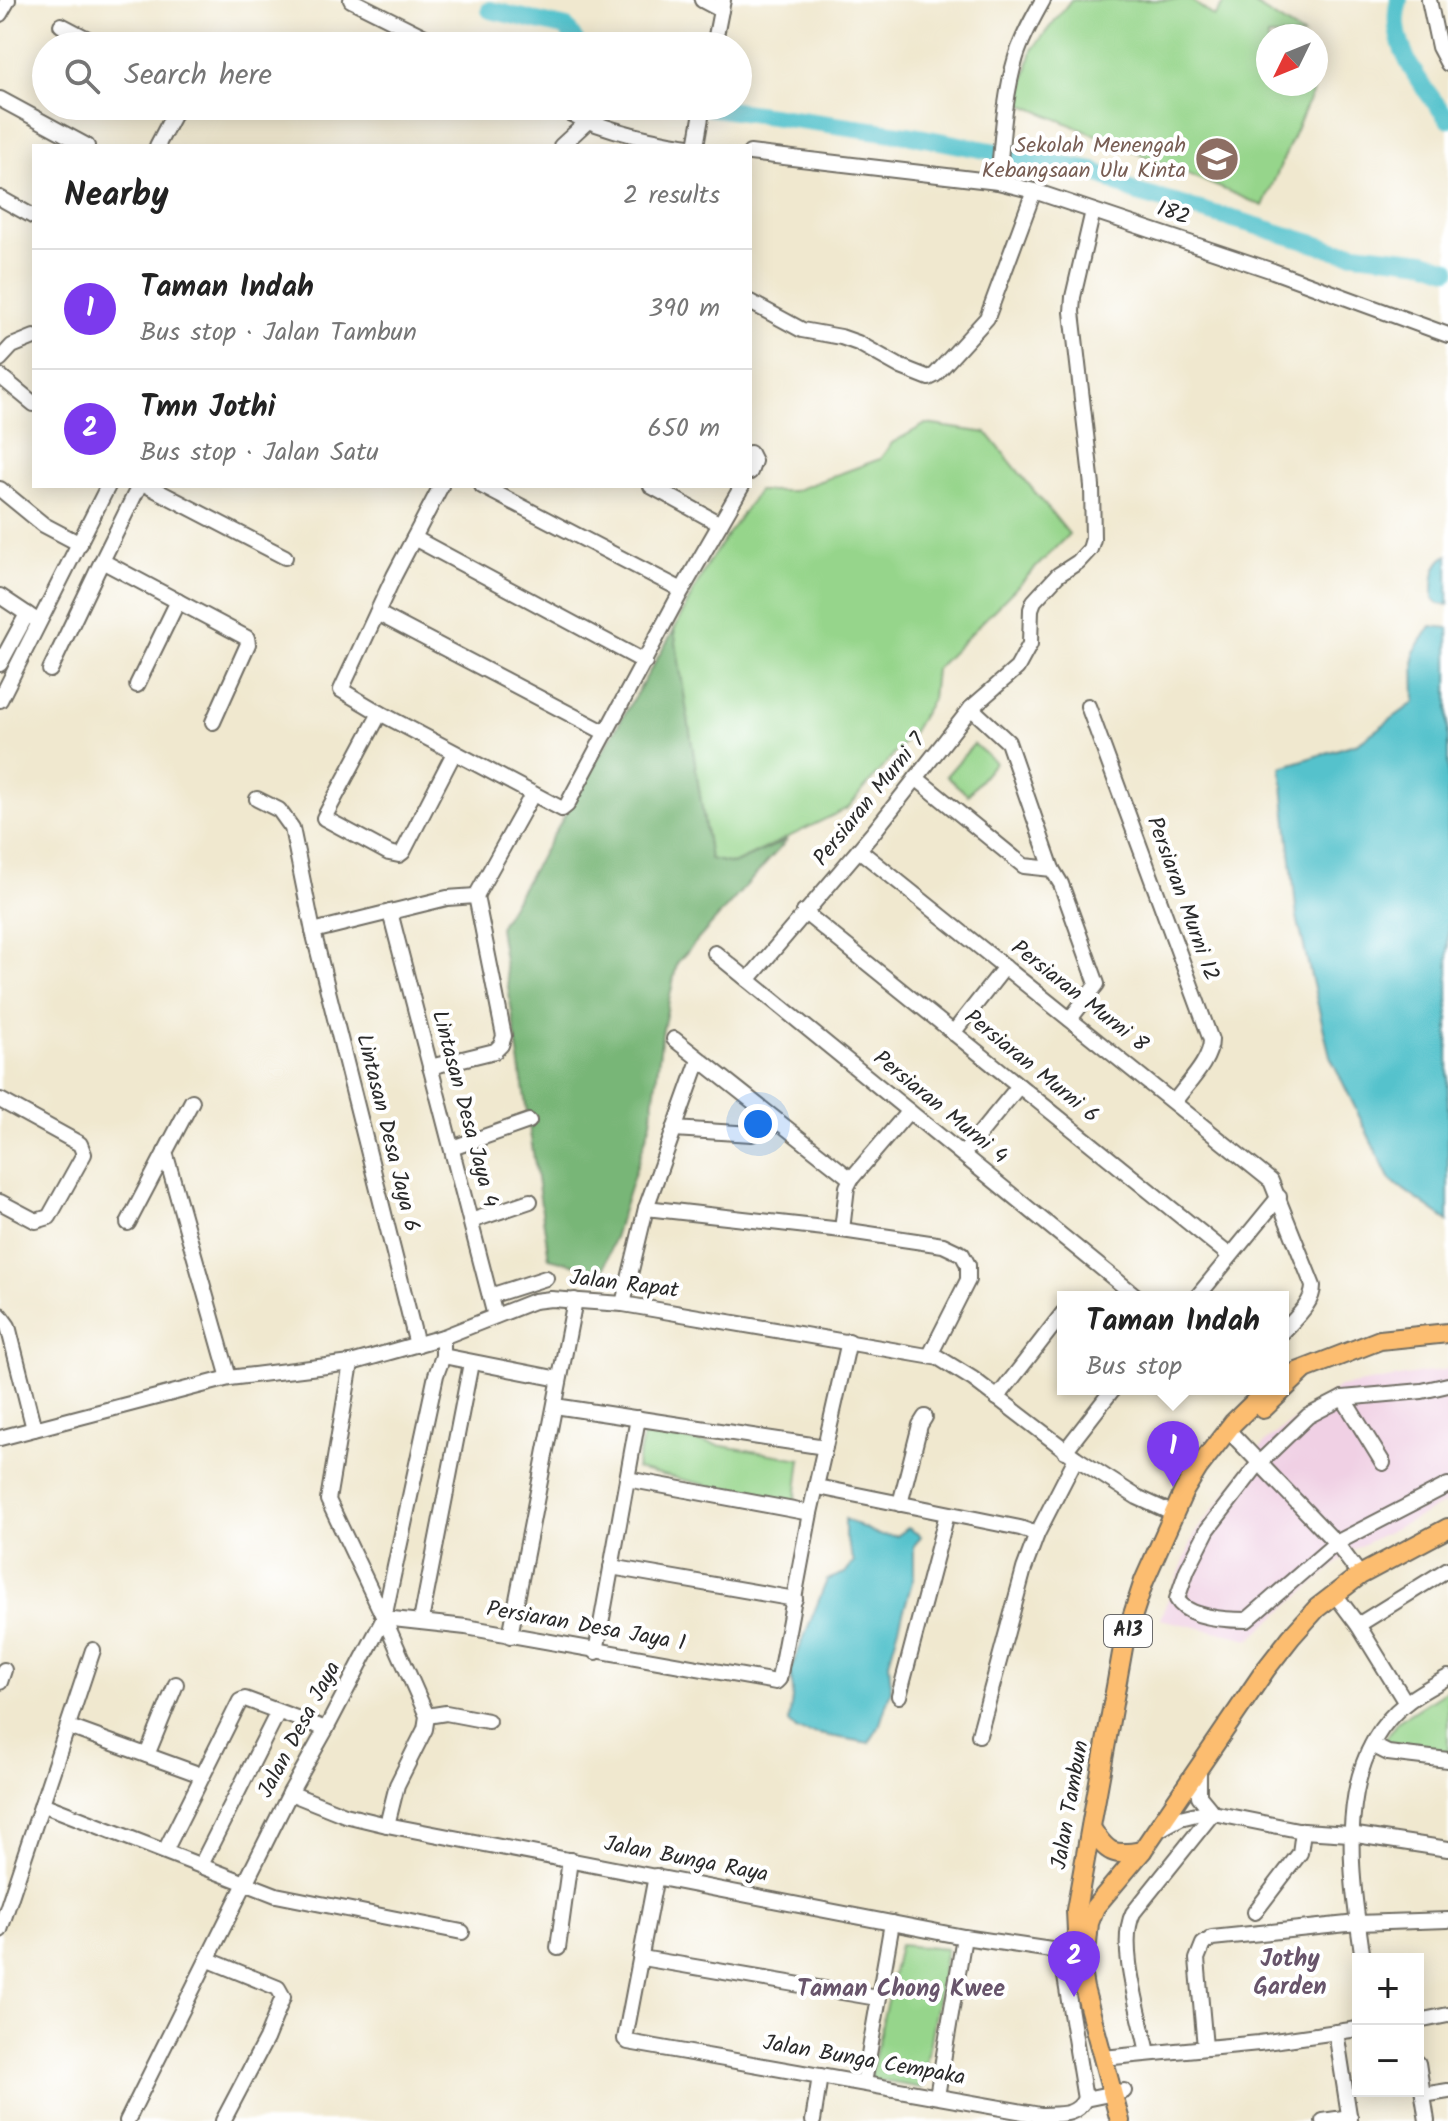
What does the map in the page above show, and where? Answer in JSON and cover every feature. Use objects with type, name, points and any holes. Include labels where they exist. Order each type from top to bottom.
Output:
[{"type":"main road","name":"Jalan Tambun","points":[[1290,1375],[1380,1340],[1448,1333]]},
{"type":"main road","points":[[1232,1430],[1249,1395]]},
{"type":"main road","name":"Jalan Tambun","points":[[1109,2057],[1069,1953],[1124,1642],[1144,1581],[1198,1468],[1263,1395]]},
{"type":"main road","name":"Jalan Tambun","points":[[1232,1430],[1269,1395]]},
{"type":"main road","name":"A13","points":[[1142,1851],[1266,1669],[1300,1627],[1334,1593],[1360,1575],[1448,1528]]},
{"type":"main road","points":[[1091,1828],[1102,1845],[1111,1852],[1142,1851]]},
{"type":"main road","name":"Jalan Tambun","points":[[1120,2121],[1118,2093],[1087,1943],[1095,1907],[1142,1851]]},
{"type":"main road","name":"Jalan Tambun","points":[[1118,2093],[1131,2121]]},
{"type":"street","points":[[351,0],[415,32]]},
{"type":"street","points":[[702,0],[722,5],[717,32]]},
{"type":"street","points":[[998,182],[1015,59],[1043,0]]},
{"type":"street","points":[[1429,0],[1439,47],[1448,64]]},
{"type":"street","points":[[61,25],[74,32]]},
{"type":"street","points":[[0,99],[32,116]]},
{"type":"street","points":[[39,120],[83,144]]},
{"type":"street","points":[[158,144],[171,120]]},
{"type":"street","points":[[583,120],[680,144]]},
{"type":"street","points":[[696,144],[700,120]]},
{"type":"street","points":[[563,144],[587,122]]},
{"type":"street","name":"182","points":[[752,153],[998,182],[1034,191],[1273,271],[1448,335]]},
{"type":"street","points":[[752,308],[802,330],[850,340],[929,378],[987,318],[1034,191]]},
{"type":"street","points":[[0,200],[32,216]]},
{"type":"street","name":"Persiaran Murni 7","points":[[748,980],[859,850],[971,708],[1017,668],[1028,650],[1034,601],[1058,575],[1085,556],[1093,539],[1092,486],[1072,312],[1093,211]]},
{"type":"street","name":"182","points":[[1431,331],[1448,342]]},
{"type":"street","points":[[0,359],[12,346],[32,338]]},
{"type":"street","points":[[0,376],[32,402]]},
{"type":"street","points":[[0,664],[80,544],[107,488]]},
{"type":"street","points":[[50,670],[138,488]]},
{"type":"street","points":[[152,488],[285,557]]},
{"type":"street","points":[[440,488],[377,613],[342,688],[343,692],[562,809],[567,805],[682,590],[741,488]]},
{"type":"street","points":[[486,488],[682,590]]},
{"type":"street","points":[[655,488],[720,524]]},
{"type":"street","points":[[0,489],[44,525],[80,544]]},
{"type":"street","points":[[414,538],[645,662]]},
{"type":"street","points":[[102,561],[241,633],[248,641],[213,722]]},
{"type":"street","points":[[0,596],[33,618]]},
{"type":"street","points":[[137,685],[178,601]]},
{"type":"street","points":[[377,613],[606,733]]},
{"type":"street","points":[[0,700],[33,618]]},
{"type":"street","name":"Persiaran Murni 12","points":[[1088,706],[1211,1040],[1200,1067],[1175,1101]]},
{"type":"street","points":[[971,708],[1008,742],[1052,869],[1061,884],[1097,984],[1070,1019]]},
{"type":"street","points":[[380,713],[324,818],[389,853],[399,855],[454,753]]},
{"type":"street","points":[[916,778],[1024,866],[1052,869]]},
{"type":"street","points":[[430,1067],[495,1051],[501,1045],[504,1036],[476,896],[532,795]]},
{"type":"street","name":"Lintasan Desa Jaya 6","points":[[257,799],[279,810],[292,828],[313,931],[417,1345]]},
{"type":"street","name":"Persiaran Murni 8","points":[[859,850],[1175,1101],[1271,1181],[1279,1197]]},
{"type":"street","points":[[313,931],[447,898],[476,896]]},
{"type":"street","name":"Lintasan Desa Jaya 4","points":[[390,912],[495,1316]]},
{"type":"street","name":"Persiaran Murni 6","points":[[804,912],[1230,1256]]},
{"type":"street","name":"Persiaran Murni 4","points":[[715,953],[1130,1291]]},
{"type":"street","points":[[953,1033],[1005,967]]},
{"type":"street","points":[[674,1039],[851,1179]]},
{"type":"street","points":[[623,1304],[646,1208],[699,1060]]},
{"type":"street","points":[[963,1154],[1019,1086]]},
{"type":"street","points":[[0,1100],[80,1144],[84,1154],[49,1217],[36,1221],[0,1202]]},
{"type":"street","points":[[128,1223],[192,1101]]},
{"type":"street","points":[[842,1230],[847,1187],[851,1179],[909,1111]]},
{"type":"street","points":[[452,1148],[529,1121]]},
{"type":"street","points":[[674,1129],[752,1134],[779,1123]]},
{"type":"street","points":[[165,1152],[229,1378]]},
{"type":"street","points":[[1202,1291],[1279,1197],[1313,1286],[1308,1303],[1289,1325]]},
{"type":"street","points":[[471,1221],[530,1201]]},
{"type":"street","points":[[646,1208],[842,1230],[943,1245],[962,1254],[968,1265],[968,1280],[930,1355]]},
{"type":"street","points":[[490,1296],[546,1278]]},
{"type":"street","points":[[510,1636],[575,1300]]},
{"type":"street","name":"Jalan Rapat","points":[[0,1438],[229,1378],[351,1363],[443,1337],[534,1301],[575,1300],[623,1304],[930,1355],[953,1365],[1070,1454],[1137,1497],[1177,1509]]},
{"type":"street","points":[[0,1315],[8,1326],[34,1429]]},
{"type":"street","points":[[997,1398],[1057,1321]]},
{"type":"street","name":"Jalan Desa Jaya","points":[[127,2121],[290,1793],[384,1618],[436,1375],[443,1356],[443,1337]]},
{"type":"street","points":[[611,1567],[795,1599],[810,1513],[849,1341]]},
{"type":"street","points":[[443,1356],[559,1379]]},
{"type":"street","points":[[351,1363],[328,1500],[427,1716],[425,1729],[397,1785],[387,1825]]},
{"type":"street","points":[[421,1621],[471,1363]]},
{"type":"street","points":[[1448,1385],[1422,1391],[1343,1398],[1308,1416],[1259,1463],[1208,1529],[1187,1570],[1177,1599],[1188,1611],[1243,1621],[1251,1618],[1336,1543],[1448,1485]]},
{"type":"street","points":[[979,1735],[1024,1569],[1037,1534],[1070,1454],[1109,1395]]},
{"type":"street","points":[[1343,1398],[1383,1463]]},
{"type":"street","points":[[555,1406],[825,1447]]},
{"type":"street","points":[[900,1504],[920,1425],[925,1417]]},
{"type":"street","points":[[596,1652],[638,1418]]},
{"type":"street","points":[[1232,1430],[1259,1463],[1336,1543],[1360,1575]]},
{"type":"street","points":[[627,1479],[810,1513]]},
{"type":"street","points":[[818,1487],[1037,1534]]},
{"type":"street","points":[[899,1696],[947,1514]]},
{"type":"street","points":[[1358,1625],[1448,1569]]},
{"type":"street","points":[[1334,1593],[1358,1625],[1406,1703]]},
{"type":"street","name":"Persiaran Desa Jaya 1","points":[[384,1618],[421,1621],[774,1682],[779,1679],[795,1599]]},
{"type":"street","points":[[0,1930],[6,1891],[42,1804],[93,1650]]},
{"type":"street","points":[[1362,1953],[1350,1834],[1362,1763],[1372,1745],[1406,1703],[1448,1677]]},
{"type":"street","points":[[147,1755],[176,1684]]},
{"type":"street","points":[[165,1851],[240,1701],[245,1699],[326,1729]]},
{"type":"street","points":[[201,1865],[278,1712]]},
{"type":"street","points":[[427,1716],[446,1713],[488,1721]]},
{"type":"street","points":[[69,1727],[201,1775]]},
{"type":"street","points":[[1372,1745],[1388,1753],[1448,1760]]},
{"type":"street","points":[[1199,1767],[1199,1796],[1211,1812]]},
{"type":"street","name":"Jalan Bunga Raya","points":[[290,1793],[345,1815],[387,1825],[964,1937],[1069,1953]]},
{"type":"street","points":[[42,1804],[276,1895],[462,1932]]},
{"type":"street","points":[[1148,2053],[1126,1933],[1133,1913],[1211,1812]]},
{"type":"street","points":[[1154,1832],[1180,1818],[1211,1812],[1303,1831],[1350,1834],[1448,1849]]},
{"type":"street","points":[[1255,1912],[1300,1853],[1303,1831]]},
{"type":"street","points":[[558,1948],[570,1860]]},
{"type":"street","points":[[656,1876],[642,1958],[877,1998]]},
{"type":"street","points":[[1205,2047],[1197,1959],[1203,1944],[1212,1938],[1357,1923],[1448,1920]]},
{"type":"street","points":[[864,2083],[892,1923]]},
{"type":"street","points":[[937,2096],[964,1937]]},
{"type":"street","points":[[1069,1953],[1085,2099]]},
{"type":"street","name":"Jalan Bunga Cempaka","points":[[642,1958],[625,2039],[628,2042],[1040,2115],[1071,2114],[1080,2108],[1085,2099],[1118,2093]]},
{"type":"street","points":[[209,1960],[278,1988],[283,1997],[266,2039],[223,2121]]},
{"type":"street","points":[[1424,2020],[1448,2015]]},
{"type":"street","points":[[1109,2057],[1259,2043],[1352,2030]]},
{"type":"street","points":[[1323,2121],[1350,2119],[1336,2032]]},
{"type":"street","points":[[813,2121],[820,2076]]},
{"type":"street","points":[[1424,2095],[1448,2091]]},
{"type":"street","points":[[1423,2097],[1427,2121]]},
{"type":"shaded area","points":[[1448,1369],[1448,1502],[1352,1550],[1250,1639],[1160,1619],[1196,1532],[1266,1441],[1339,1387]]},
{"type":"green space","name":"Sekolah Menengah Kebangsaan Ulu Kinta","points":[[1071,0],[1191,0],[1214,17],[1226,0],[1247,0],[1285,24],[1256,24],[1256,96],[1311,96],[1263,206],[1019,103],[1032,50]]},
{"type":"green space","points":[[926,424],[987,433],[1069,534],[935,670],[932,699],[912,733],[848,808],[733,864],[710,859],[674,630],[708,563],[758,491],[793,491],[880,459],[892,443]]},
{"type":"green space","points":[[674,630],[710,859],[733,864],[787,840],[677,963],[662,1034],[651,1122],[603,1272],[549,1258],[499,927]]},
{"type":"green space","points":[[974,744],[995,762],[968,795],[946,776]]},
{"type":"green space","points":[[644,1433],[801,1459],[795,1505],[636,1469]]},
{"type":"green space","points":[[1448,1689],[1448,1753],[1387,1744],[1386,1738],[1397,1722]]},
{"type":"green space","points":[[899,1945],[946,1949],[922,2088],[870,2079]]},
{"type":"water","points":[[1448,555],[1448,605],[1439,604],[1433,598],[1433,592],[1436,568]]},
{"type":"water","points":[[1431,626],[1448,628],[1448,1221],[1390,1180],[1330,1056],[1297,917],[1281,767],[1358,743],[1415,702],[1414,652]]},
{"type":"water","points":[[845,1519],[879,1535],[897,1536],[908,1528],[921,1536],[914,1546],[914,1575],[889,1662],[891,1690],[879,1727],[869,1743],[796,1730],[789,1722],[793,1690],[790,1672],[827,1580],[845,1573],[854,1561],[845,1537]]},
{"type":"waterway","points":[[1399,0],[1397,17],[1402,49],[1418,79],[1448,119]]},
{"type":"waterway","points":[[490,10],[567,28],[569,32]]},
{"type":"waterway","points":[[752,113],[914,136],[1094,171],[1135,192],[1338,251],[1425,261],[1448,269]]},
{"type":"place","name":"Sekolah Menengah Kebangsaan Ulu Kinta","points":[[1217,159]]},
{"type":"place","name":"Taman Indah","points":[[1173,1487]]},
{"type":"place","name":"Tmn Jothi","points":[[1074,1997]]},
{"type":"district","name":"Jothy Garden","points":[[1290,1973]]},
{"type":"district","name":"Taman Chong Kwee","points":[[901,1989]]}]
